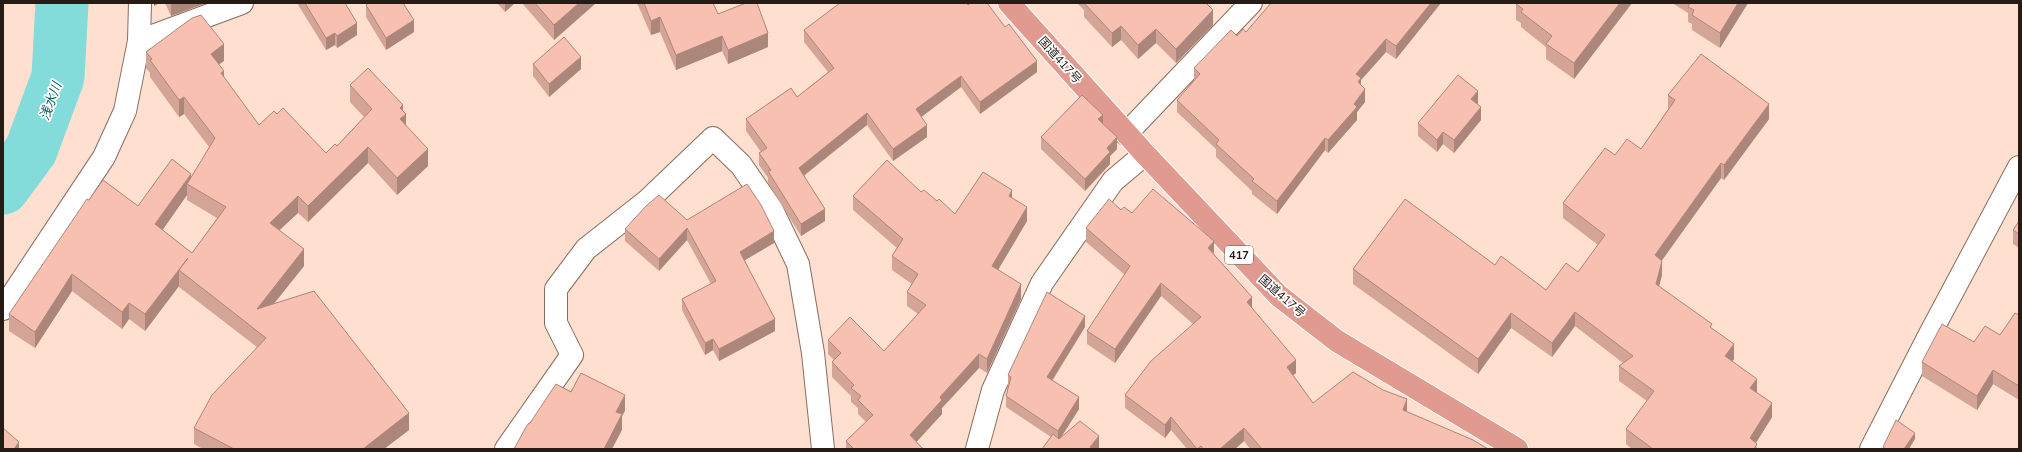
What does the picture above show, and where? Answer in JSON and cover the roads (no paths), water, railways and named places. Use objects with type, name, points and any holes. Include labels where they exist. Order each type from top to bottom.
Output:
[{"type":"highway","name":"国道417号","points":[[1009,3],[1144,154],[1279,296],[1336,340],[1517,449]]},
{"type":"street","points":[[3,309],[104,157],[125,111],[139,41],[140,3]]},
{"type":"street","points":[[139,41],[242,3]]},
{"type":"street","points":[[1126,134],[1251,3]]},
{"type":"street","points":[[506,449],[572,355],[556,323],[556,289],[586,249],[647,201],[713,138],[741,165],[772,210],[798,264],[812,353],[823,449]]},
{"type":"street","points":[[977,449],[993,390],[1042,283],[1113,181],[1144,154]]},
{"type":"street","points":[[1871,449],[1931,332],[2019,167]]},
{"type":"waterway","name":"浅水川","points":[[3,188],[31,150],[58,77],[62,3]]}]
